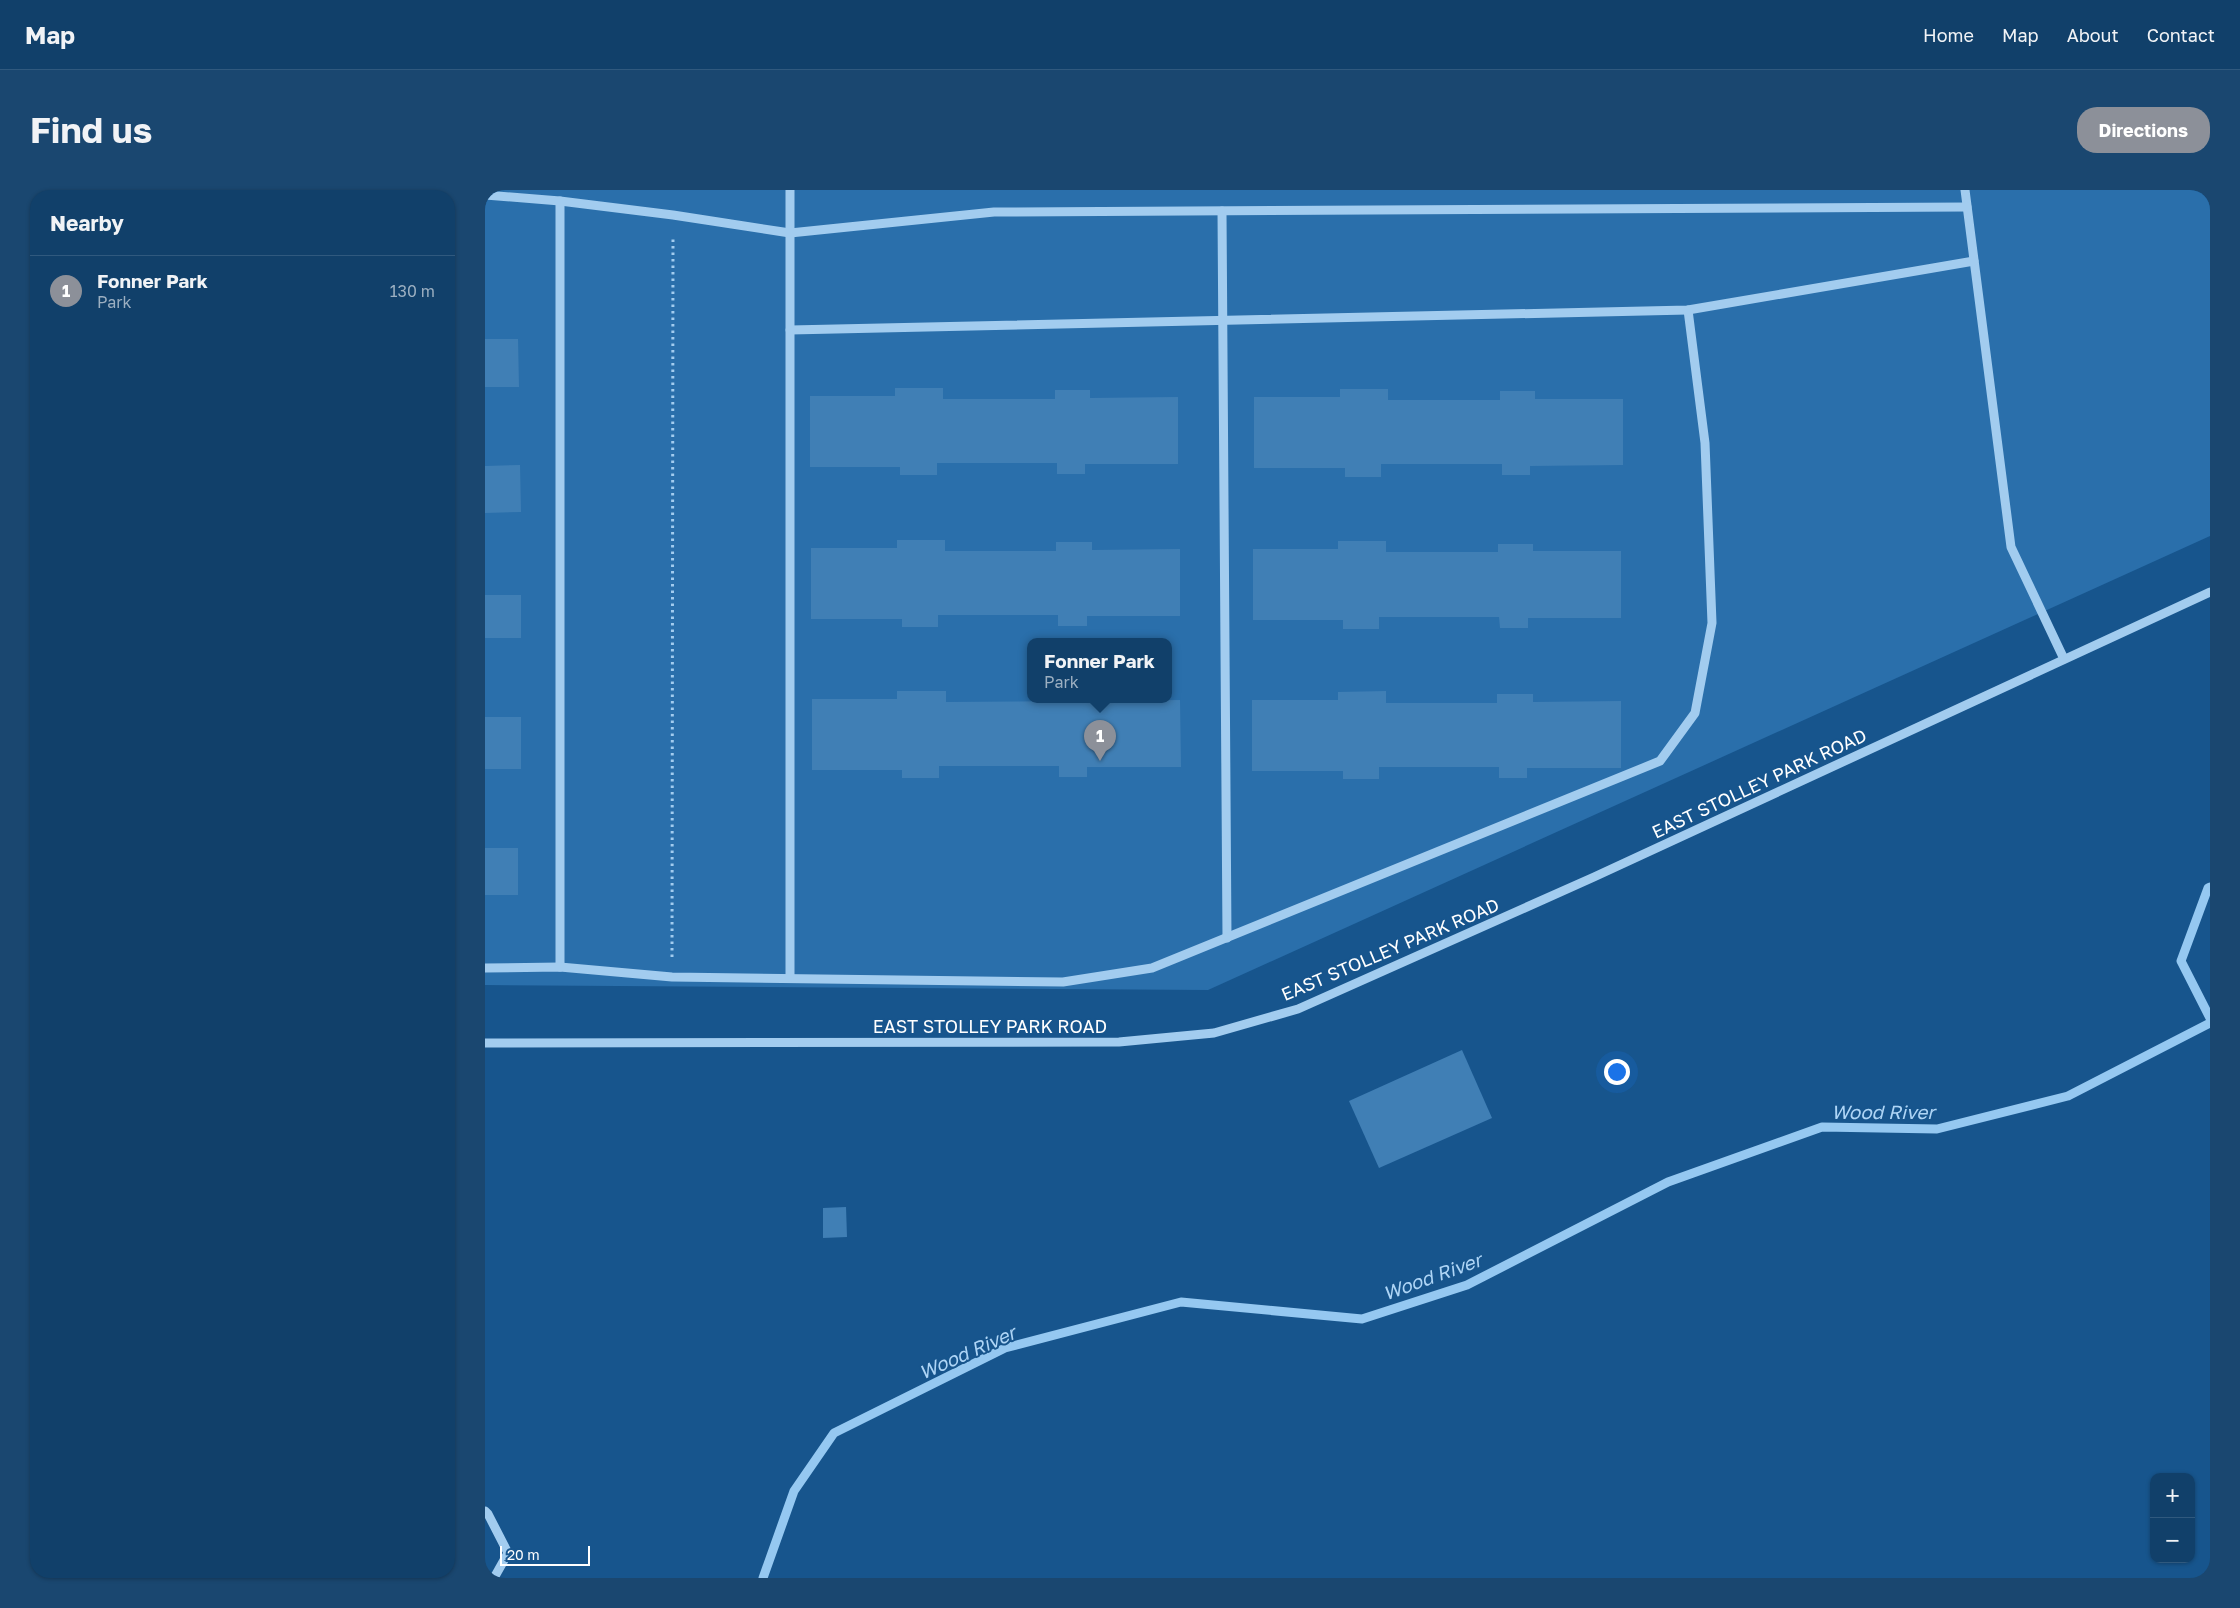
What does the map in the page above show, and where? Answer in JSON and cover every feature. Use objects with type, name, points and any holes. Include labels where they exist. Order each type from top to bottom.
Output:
[{"type":"street","points":[[790,190],[790,977]]},
{"type":"street","points":[[1965,190],[2011,547],[2063,660]]},
{"type":"street","points":[[485,195],[560,201],[673,215],[790,234],[994,212],[1967,207]]},
{"type":"street","points":[[560,201],[560,967]]},
{"type":"street","points":[[1222,211],[1227,938]]},
{"type":"street","points":[[790,330],[1688,310],[1974,261]]},
{"type":"street","points":[[485,968],[560,967],[672,977],[790,977],[1063,982],[1152,968],[1659,761],[1695,713],[1713,623],[1705,443],[1688,310]]},
{"type":"street","name":"EAST STOLLEY PARK ROAD","points":[[485,1043],[1119,1042],[1214,1033],[1298,1009],[1595,877],[2210,592]]},
{"type":"street","points":[[485,1511],[489,1514],[508,1553],[494,1578]]},
{"type":"path","points":[[672,977],[673,215]]},
{"type":"shaded area","points":[[485,190],[2210,190],[2210,536],[1208,990],[485,985]]},
{"type":"building","points":[[485,339],[518,339],[519,387],[485,387]]},
{"type":"building","points":[[895,388],[943,388],[943,399],[1055,399],[1055,390],[1090,390],[1090,398],[1178,397],[1178,464],[1085,464],[1085,474],[1057,474],[1057,463],[937,463],[937,475],[900,475],[900,467],[810,467],[810,396],[895,396]]},
{"type":"building","points":[[1340,389],[1388,389],[1388,400],[1500,400],[1500,391],[1535,391],[1535,399],[1623,399],[1623,465],[1530,466],[1530,475],[1502,475],[1502,464],[1381,464],[1381,477],[1345,477],[1345,468],[1254,468],[1254,397],[1340,397]]},
{"type":"building","points":[[520,465],[521,512],[485,513],[485,466]]},
{"type":"building","points":[[897,540],[945,540],[945,551],[1056,551],[1056,542],[1092,542],[1092,550],[1180,549],[1180,616],[1087,616],[1087,626],[1058,626],[1058,615],[938,615],[938,627],[902,627],[902,619],[811,619],[811,548],[897,548]]},
{"type":"building","points":[[1338,541],[1386,541],[1386,552],[1498,552],[1498,544],[1533,544],[1533,551],[1621,551],[1621,618],[1528,618],[1528,628],[1500,628],[1499,617],[1379,617],[1379,629],[1343,629],[1343,620],[1253,620],[1253,549],[1338,549]]},
{"type":"building","points":[[485,595],[521,595],[521,638],[485,638]]},
{"type":"building","points":[[897,691],[946,691],[946,702],[1172,703],[1172,700],[1180,700],[1181,767],[1087,767],[1087,777],[1059,777],[1059,766],[939,766],[939,778],[902,778],[902,770],[812,770],[812,699],[897,699]]},
{"type":"building","points":[[1386,691],[1386,703],[1497,703],[1497,694],[1533,694],[1533,702],[1621,701],[1621,768],[1527,768],[1527,778],[1499,778],[1499,767],[1379,767],[1379,779],[1343,779],[1343,771],[1252,771],[1252,700],[1338,700],[1338,692]]},
{"type":"building","points":[[485,717],[521,717],[521,769],[485,769]]},
{"type":"building","points":[[485,848],[518,848],[518,895],[485,895]]},
{"type":"building","points":[[1462,1050],[1492,1118],[1379,1168],[1349,1101]]},
{"type":"building","points":[[846,1207],[847,1237],[823,1238],[823,1208]]},
{"type":"waterway","name":"Wood River","points":[[2210,887],[2181,961],[2210,1018]]},
{"type":"waterway","name":"Wood River","points":[[763,1578],[794,1491],[834,1433],[1005,1348],[1181,1302],[1362,1319],[1467,1285],[1668,1182],[1822,1127],[1937,1129],[2068,1096],[2210,1023]]},
{"type":"place","name":"Fonner Park","points":[[1100,761]]}]
